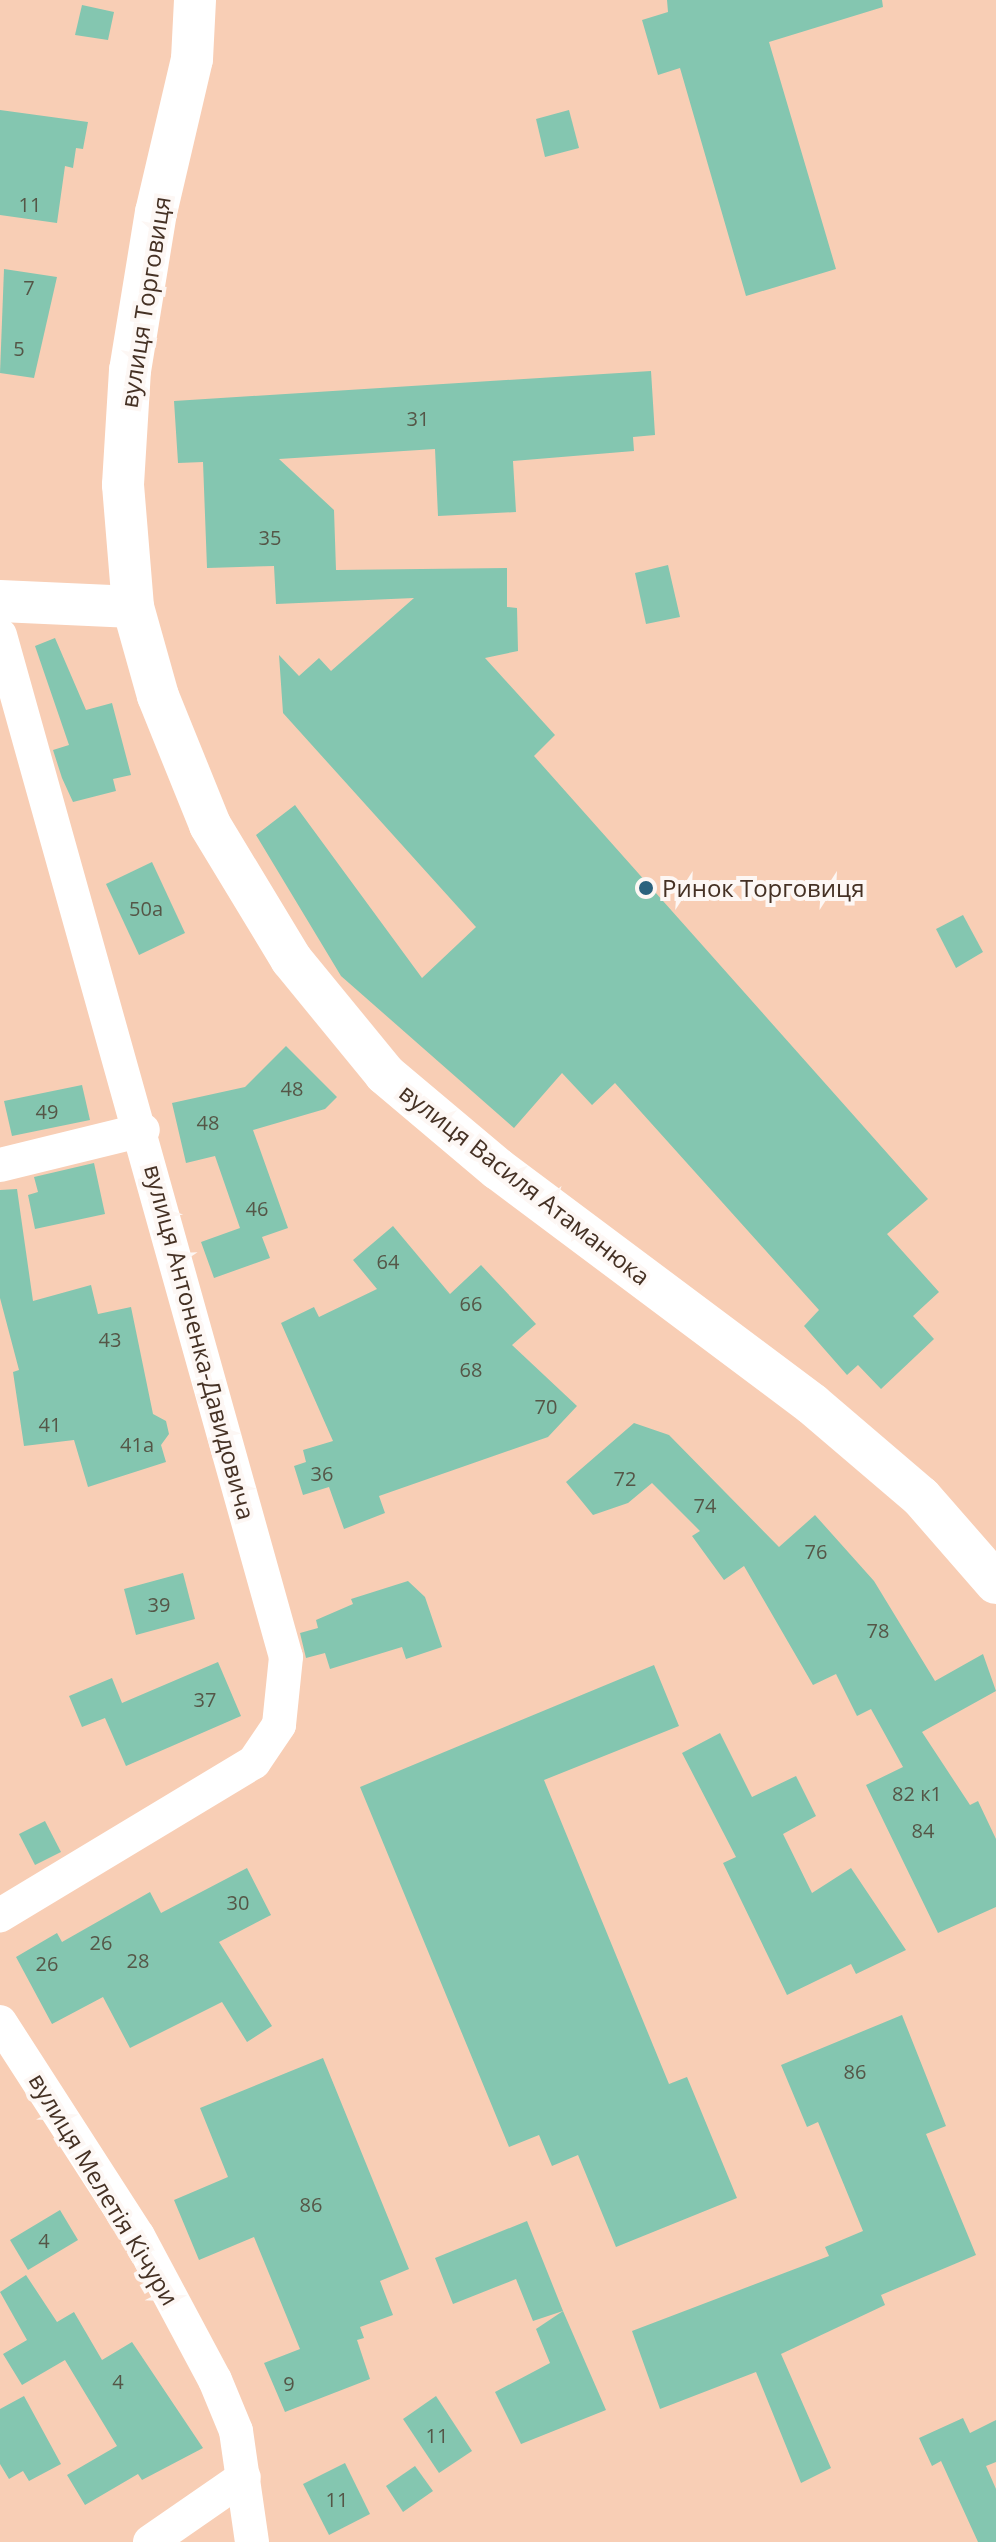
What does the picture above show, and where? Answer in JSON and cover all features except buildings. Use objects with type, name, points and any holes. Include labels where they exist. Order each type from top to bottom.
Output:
[{"type":"street","name":"вулиця Торговиця","points":[[133,607],[123,485],[130,370],[156,212],[192,59],[195,0]]},
{"type":"street","points":[[0,601],[133,607]]},
{"type":"street","name":"вулиця Василя Атаманюка","points":[[133,607],[158,696],[210,825],[291,959],[385,1074],[498,1169],[812,1404],[921,1497],[996,1583]]},
{"type":"street","name":"вулиця Антоненка-Давидовича","points":[[0,635],[143,1130],[286,1657],[279,1725],[254,1762],[0,1915]]},
{"type":"street","points":[[0,1165],[143,1130]]},
{"type":"street","name":"вулиця Мелетія Кічури","points":[[0,2022],[138,2236],[215,2380],[236,2431],[252,2542]]},
{"type":"street","points":[[150,2542],[244,2477]]},
{"type":"place","name":"Ринок Торговиця","points":[[646,888]]}]
